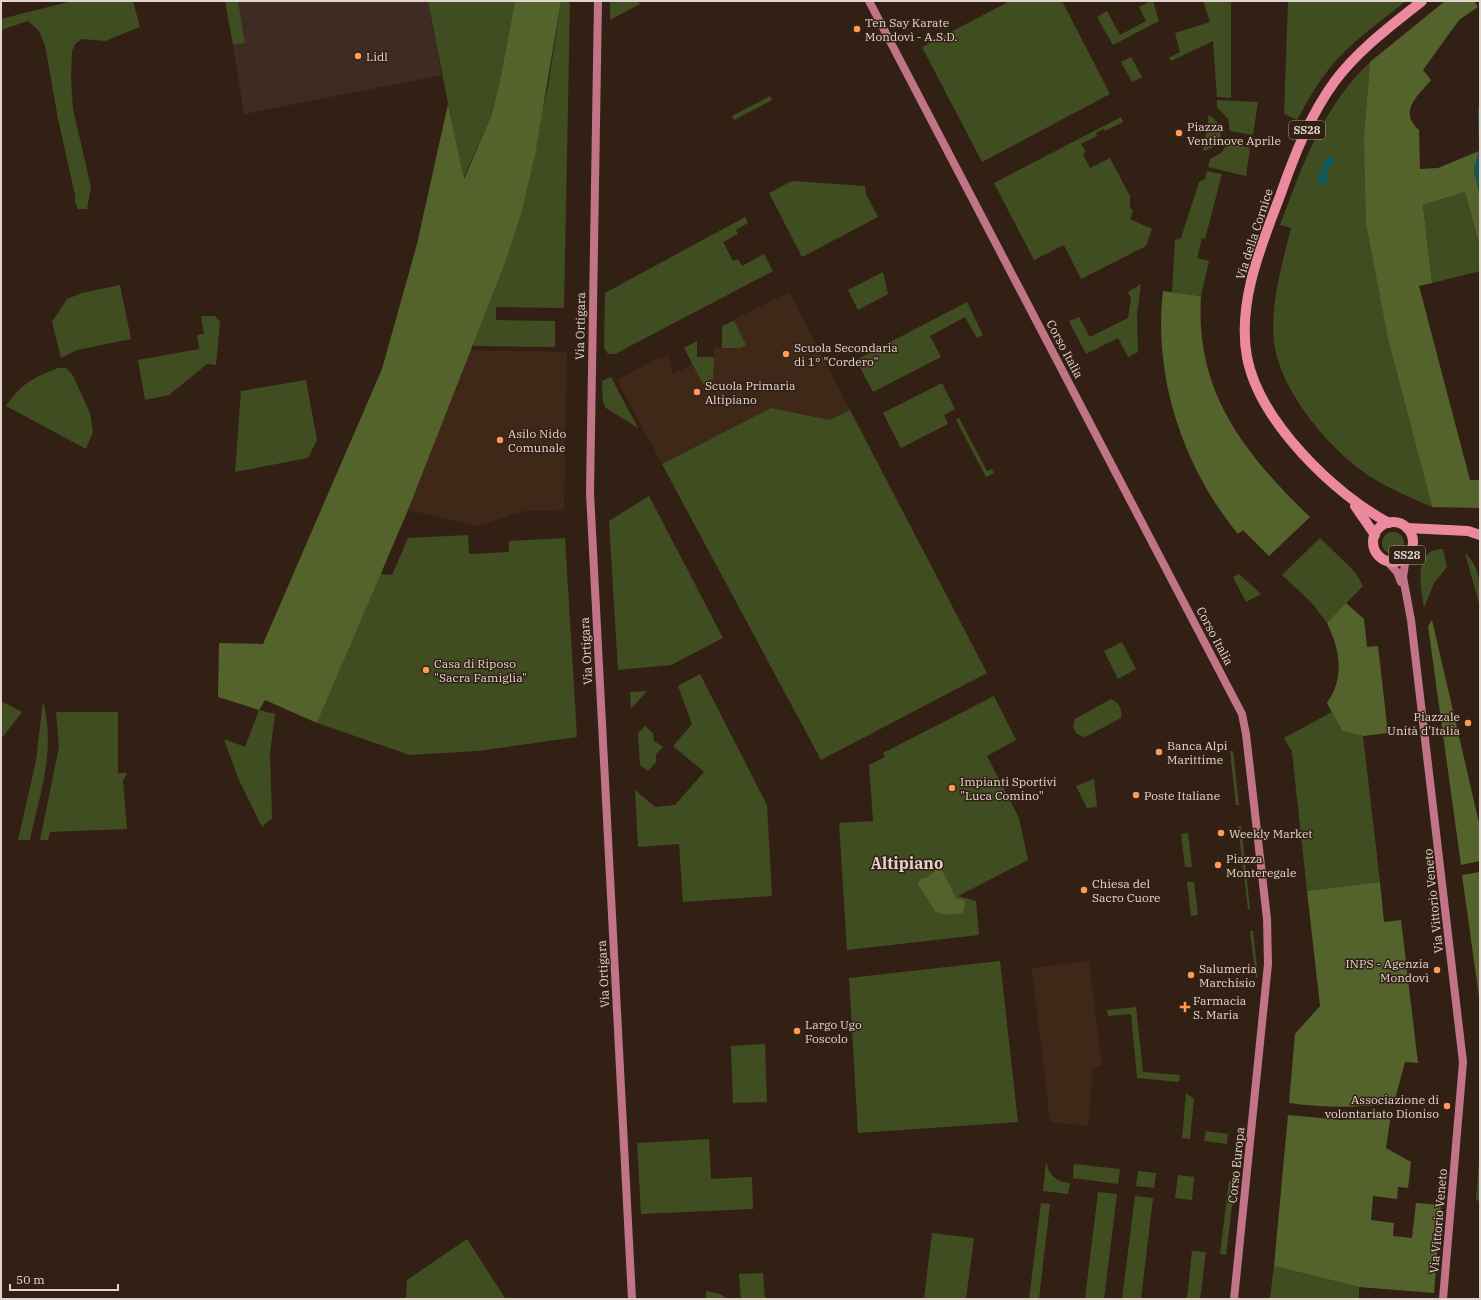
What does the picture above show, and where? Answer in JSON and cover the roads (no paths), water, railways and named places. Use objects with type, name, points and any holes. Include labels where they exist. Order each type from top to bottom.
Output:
[{"type":"main road","name":"Via della Cornice","points":[[1387,561],[1376,554],[1374,548],[1375,535],[1364,516],[1289,438],[1273,416],[1255,384],[1247,357],[1246,324],[1249,294],[1261,248],[1301,142],[1319,107],[1335,81],[1349,65],[1422,1]]},
{"type":"main road","name":"Via della Cornice","points":[[1343,493],[1389,523],[1402,525],[1407,528]]},
{"type":"main road","points":[[1375,535],[1383,525],[1389,523]]},
{"type":"main road","name":"SS28","points":[[1407,528],[1468,531],[1480,535]]},
{"type":"main road","name":"SS28","points":[[1407,528],[1411,534],[1412,546]]},
{"type":"main road","name":"SS28","points":[[1387,561],[1394,562],[1406,557],[1412,546],[1422,534],[1434,529]]},
{"type":"street","name":"Via Ortigara","points":[[598,1],[590,493],[632,1299]]},
{"type":"street","name":"Corso Italia","points":[[869,1],[1239,708],[1246,734],[1267,919],[1268,964],[1262,1034]]},
{"type":"street","name":"Via Vittorio Veneto","points":[[1406,557],[1403,571],[1411,620],[1463,1062],[1443,1299]]},
{"type":"street","name":"Via Vittorio Veneto","points":[[1387,561],[1397,572],[1407,598]]},
{"type":"street","name":"Corso Europa","points":[[1234,1299],[1262,1034]]},
{"type":"water","points":[[1480,105],[1480,197],[1474,170],[1479,151],[1478,110]]},
{"type":"water","points":[[1328,156],[1332,156],[1335,162],[1327,169],[1328,182],[1325,185],[1321,185],[1317,183]]},
{"type":"place","name":"Ten Say Karate Mondovì - A.S.D.","points":[[857,29]]},
{"type":"place","name":"Lidl","points":[[358,56]]},
{"type":"place","name":"Piazza Ventinove Aprile","points":[[1179,133]]},
{"type":"place","name":"Scuola Secondaria di 1° \"Cordero\"","points":[[786,354]]},
{"type":"place","name":"Scuola Primaria Altipiano","points":[[697,392]]},
{"type":"place","name":"Asilo Nido Comunale","points":[[500,440]]},
{"type":"place","name":"Casa di Riposo \"Sacra Famiglia\"","points":[[426,670]]},
{"type":"place","name":"Piazzale Unità d'Italia","points":[[1468,723]]},
{"type":"place","name":"Banca Alpi Marittime","points":[[1159,752]]},
{"type":"place","name":"Impianti Sportivi \"Luca Comino\"","points":[[952,788]]},
{"type":"place","name":"Poste Italiane","points":[[1136,795]]},
{"type":"place","name":"Weekly Market","points":[[1221,833]]},
{"type":"place","name":"Piazza Monteregale","points":[[1218,865]]},
{"type":"place","name":"Chiesa del Sacro Cuore","points":[[1084,890]]},
{"type":"place","name":"INPS - Agenzia Mondovì","points":[[1437,970]]},
{"type":"place","name":"Salumeria Marchisio","points":[[1191,975]]},
{"type":"place","name":"Farmacia S. Maria","points":[[1185,1007]]},
{"type":"place","name":"Largo Ugo Foscolo","points":[[797,1031]]},
{"type":"place","name":"Associazione di volontariato Dioniso","points":[[1447,1106]]},
{"type":"district","name":"Altipiano","points":[[907,863]]}]
